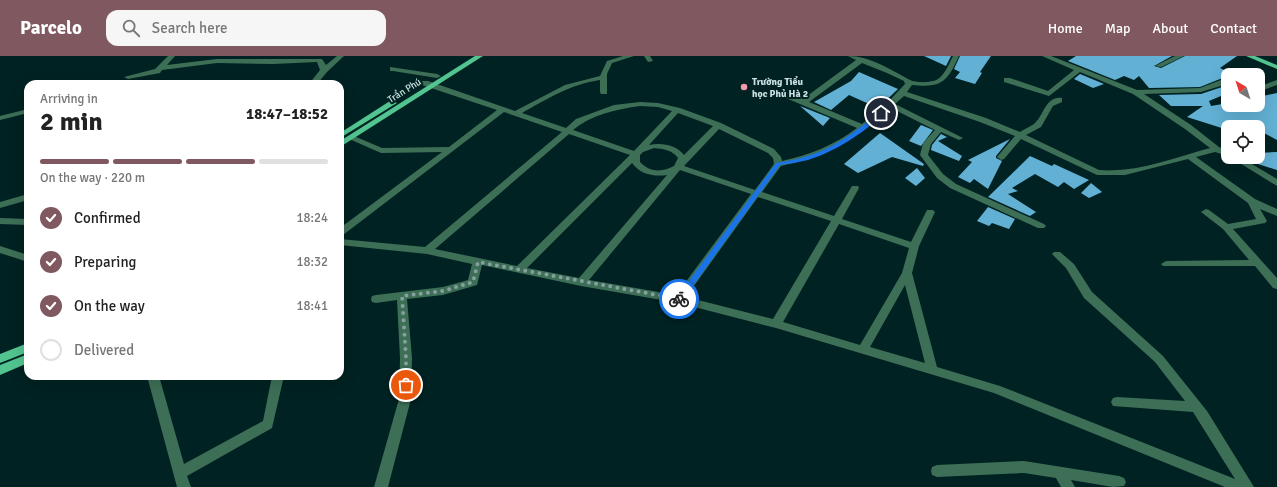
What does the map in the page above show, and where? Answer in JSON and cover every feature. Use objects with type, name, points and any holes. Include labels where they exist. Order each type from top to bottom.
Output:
[{"type":"main road","name":"Trần Phú","points":[[344,142],[429,84],[436,76],[470,56]]},
{"type":"main road","name":"Trần Phú","points":[[344,134],[480,56]]},
{"type":"main road","points":[[1249,56],[1277,67]]},
{"type":"main road","points":[[0,359],[24,349]]},
{"type":"main road","points":[[0,370],[24,360]]},
{"type":"street","points":[[162,68],[172,56]]},
{"type":"street","points":[[316,80],[324,70],[341,56]]},
{"type":"street","points":[[604,92],[602,78],[604,69],[609,62],[631,56]]},
{"type":"street","points":[[851,56],[890,71],[909,82],[932,84],[940,82],[945,77],[956,56]]},
{"type":"street","points":[[1045,56],[1136,92],[1188,126],[1216,149],[1221,151]]},
{"type":"street","points":[[1159,66],[1181,56]]},
{"type":"street","points":[[128,77],[152,73],[162,68],[217,61],[273,62],[320,60],[324,70]]},
{"type":"street","points":[[804,102],[861,60]]},
{"type":"street","points":[[393,69],[436,76]]},
{"type":"street","points":[[1007,80],[1049,94],[1064,80],[1080,69]]},
{"type":"street","points":[[514,114],[574,84],[589,79],[602,78]]},
{"type":"street","points":[[778,164],[806,159],[828,150],[864,128],[903,93],[909,82]]},
{"type":"street","points":[[1265,87],[1277,82]]},
{"type":"street","points":[[1136,92],[1201,90],[1221,83]]},
{"type":"street","points":[[429,84],[502,110],[636,154]]},
{"type":"street","points":[[903,93],[983,120],[1097,172],[1105,174],[1129,172],[1216,149]]},
{"type":"street","points":[[784,94],[864,128]]},
{"type":"street","points":[[1000,157],[1020,136],[1038,125],[1050,105],[1059,100]]},
{"type":"street","points":[[427,251],[566,131],[586,118],[617,107],[640,104],[658,105],[677,110],[718,125],[770,151],[777,157],[778,164],[757,195],[679,299]]},
{"type":"street","points":[[890,105],[959,138]]},
{"type":"street","points":[[344,230],[502,110]]},
{"type":"street","points":[[519,269],[636,154],[640,150],[654,146],[669,147],[675,150],[682,158],[678,167],[666,173],[651,173],[639,167],[636,163],[636,154],[677,110]]},
{"type":"street","points":[[0,118],[24,112]]},
{"type":"street","points":[[581,282],[678,167],[718,125]]},
{"type":"street","points":[[940,129],[926,143],[924,155],[940,176],[953,186],[1040,226]]},
{"type":"street","points":[[351,138],[381,151],[450,149]]},
{"type":"street","points":[[1189,156],[1252,201],[1277,213]]},
{"type":"street","points":[[1246,164],[1277,183]]},
{"type":"street","points":[[678,167],[757,195],[914,246]]},
{"type":"street","points":[[776,324],[855,188]]},
{"type":"street","points":[[0,205],[24,198]]},
{"type":"street","points":[[1226,227],[1262,221],[1252,201]]},
{"type":"street","points":[[863,350],[907,273],[914,246],[930,212]]},
{"type":"street","points":[[1206,212],[1226,227],[1277,285]]},
{"type":"street","points":[[0,221],[24,222]]},
{"type":"street","points":[[344,242],[427,251],[581,282],[679,299],[776,324],[996,389],[1240,487]]},
{"type":"street","points":[[0,249],[24,258]]},
{"type":"street","points":[[1057,254],[1070,266],[1088,295],[1159,358],[1197,407],[1247,487]]},
{"type":"street","points":[[376,300],[443,291],[473,282],[478,262]]},
{"type":"street","points":[[1166,264],[1258,263]]},
{"type":"street","points":[[907,273],[932,370]]},
{"type":"street","points":[[381,487],[405,398],[406,358],[402,296]]},
{"type":"street","points":[[154,380],[184,487]]},
{"type":"street","points":[[180,473],[268,424],[277,380]]},
{"type":"street","points":[[1117,402],[1197,407]]},
{"type":"street","points":[[937,471],[1024,467],[1119,482]]},
{"type":"street","points":[[1060,472],[1068,487]]},
{"type":"building","points":[[924,56],[951,56],[946,66]]},
{"type":"building","points":[[960,56],[991,56],[980,72],[982,73],[975,84],[955,78],[960,72],[954,69]]},
{"type":"building","points":[[1076,56],[1172,56],[1154,66],[1161,68],[1185,56],[1237,56],[1220,68],[1221,79],[1200,87],[1149,88],[1139,76],[1134,80],[1124,76],[1115,80],[1068,61]]},
{"type":"building","points":[[859,72],[898,89],[878,108],[849,95],[831,110],[814,102],[851,81]]},
{"type":"building","points":[[1080,74],[1104,84],[1093,88],[1074,79]]},
{"type":"building","points":[[1221,87],[1221,96],[1209,101],[1211,106],[1221,104],[1221,112],[1265,112],[1265,96],[1277,93],[1277,140],[1265,134],[1265,120],[1221,120],[1221,128],[1187,117],[1203,106],[1171,106],[1159,95],[1201,94]]},
{"type":"building","points":[[800,106],[830,118],[823,126]]},
{"type":"building","points":[[921,125],[933,130],[921,146],[909,141]]},
{"type":"building","points":[[880,133],[924,164],[923,166],[892,157],[858,173],[844,164]]},
{"type":"building","points":[[941,134],[947,137],[938,141],[962,156],[959,161],[931,150],[932,145]]},
{"type":"building","points":[[1010,139],[996,156],[996,158],[1002,161],[988,189],[974,179],[970,183],[958,177],[972,162],[968,160]]},
{"type":"building","points":[[1277,152],[1277,170],[1258,164],[1265,164],[1265,153]]},
{"type":"building","points":[[1030,156],[1052,166],[1054,164],[1089,180],[1074,189],[1064,182],[1058,187],[1035,174],[1012,188],[1018,191],[1008,194],[1036,212],[1030,216],[988,197]]},
{"type":"building","points":[[917,168],[925,178],[916,186],[905,178]]},
{"type":"building","points":[[1091,183],[1102,192],[1089,198],[1081,193]]},
{"type":"building","points":[[988,207],[1015,219],[1009,229],[992,223],[989,226],[977,221]]},
{"type":"way so far","points":[[406,385],[406,358],[402,296],[443,291],[473,282],[478,262],[679,299]]},
{"type":"place","name":"Trường Tiểu học Phủ Hà 2","points":[[744,87]]},
{"type":"route","points":[[679,299],[757,195],[778,164],[806,159],[828,150],[864,128],[881,113]]}]
